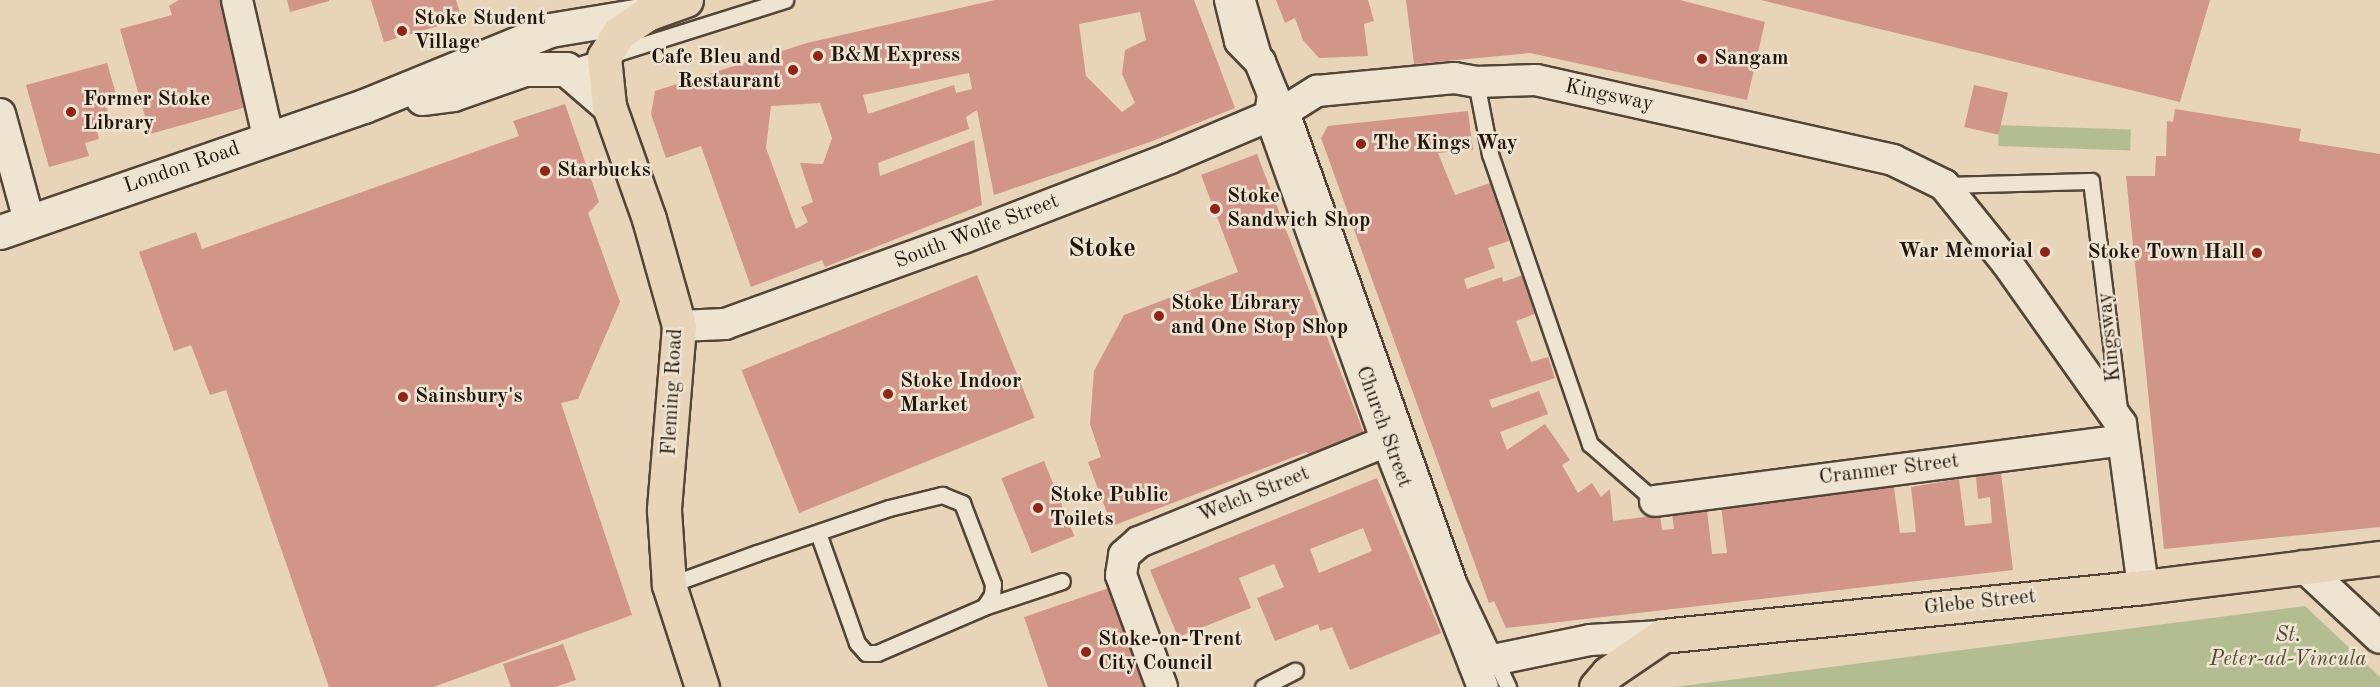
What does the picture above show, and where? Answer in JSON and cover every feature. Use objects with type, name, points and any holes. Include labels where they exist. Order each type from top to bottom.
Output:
[{"type":"main road","name":"London Road","points":[[15,227],[268,137],[364,106],[550,30],[647,14],[686,0]]},
{"type":"main road","points":[[604,57],[619,33],[647,14]]},
{"type":"main road","name":"Fleming Road","points":[[604,57],[609,106],[649,219],[679,326],[664,510],[669,585],[702,687]]},
{"type":"main road","name":"London Road","points":[[364,106],[453,94],[524,69],[566,69]]},
{"type":"main road","points":[[566,69],[609,106]]},
{"type":"main road","name":"Glebe Street","points":[[1596,687],[1608,673],[1662,636],[2143,587],[2380,558]]},
{"type":"street","points":[[237,0],[268,137]]},
{"type":"street","name":"Church Street","points":[[1230,0],[1240,41],[1260,62],[1280,111],[1387,441],[1484,670]]},
{"type":"street","name":"Kingsway","points":[[1280,111],[1317,91],[1454,78],[1476,82],[1536,80],[1893,160],[1944,185],[2007,263],[2121,432],[2143,587]]},
{"type":"street","name":"South Wolfe Street","points":[[679,326],[725,324],[963,238],[1280,111]]},
{"type":"street","points":[[0,114],[15,227]]},
{"type":"street","name":"Cranmer Street","points":[[1655,501],[2121,432]]},
{"type":"street","name":"Welch Street","points":[[1162,687],[1121,575],[1124,555],[1139,542],[1387,441]]},
{"type":"street","points":[[2303,566],[2380,638]]},
{"type":"street","points":[[1484,670],[1590,640],[1662,636]]},
{"type":"lane","points":[[566,69],[785,0]]},
{"type":"lane","name":"Church Street","points":[[1247,0],[1264,59],[1278,93],[1280,111],[1458,581],[1484,670],[1508,687]]},
{"type":"lane","points":[[1476,82],[1490,154],[1590,444],[1655,501]]},
{"type":"lane","name":"Kingsway","points":[[1944,185],[2091,181],[2121,432]]},
{"type":"lane","points":[[669,585],[888,508],[942,495],[953,497],[962,503],[993,584],[992,595],[984,607]]},
{"type":"lane","points":[[818,533],[857,643],[866,652],[877,652],[984,607],[1062,581]]},
{"type":"lane","points":[[1263,687],[1295,671]]},
{"type":"green space","points":[[1999,125],[2131,130],[2130,151],[1998,146]]},
{"type":"green space","name":"St. Peter-ad-Vincula","points":[[2305,606],[2380,677],[2380,687],[1675,687]]},
{"type":"building","points":[[179,0],[220,0],[250,106],[150,134],[120,29],[172,15],[169,6]]},
{"type":"building","points":[[287,0],[329,0],[329,1],[290,12]]},
{"type":"building","name":"Stoke Student Village","points":[[371,0],[456,0],[462,19],[384,42]]},
{"type":"building","points":[[995,0],[1194,0],[1235,108],[1150,142],[994,195],[977,110],[966,117],[969,129],[878,163],[880,176],[974,140],[982,205],[825,267],[822,260],[751,287],[701,146],[666,158],[651,114],[655,91],[807,43]],"holes":[[[1140,12],[1146,40],[1125,50],[1122,74],[1135,103],[1122,112],[1086,76],[1079,24]],[[969,73],[972,89],[956,93],[954,85],[868,114],[863,95]],[[820,103],[832,138],[823,164],[800,163],[813,202],[801,207],[808,222],[796,229],[766,148],[771,106]]]},
{"type":"building","points":[[1276,0],[1368,0],[1374,21],[1364,24],[1368,56],[1319,58],[1303,40],[1295,18],[1285,23]]},
{"type":"building","points":[[1406,0],[1680,0],[1765,22],[1747,100],[1530,53],[1414,64]]},
{"type":"building","points":[[1761,0],[2210,0],[2180,102]]},
{"type":"building","name":"Former Stoke Library","points":[[107,63],[118,101],[106,105],[110,119],[95,123],[99,139],[85,143],[89,156],[49,167],[26,85]]},
{"type":"building","points":[[1974,85],[2008,93],[1998,135],[1964,127]]},
{"type":"building","name":"Sainsbury's","points":[[565,104],[599,202],[588,213],[620,302],[578,399],[561,403],[632,615],[433,687],[329,687],[226,390],[210,395],[191,345],[174,351],[139,252],[196,232],[202,249],[519,136],[513,121]]},
{"type":"building","name":"Stoke Town Hall","points":[[2175,109],[2301,129],[2299,141],[2380,154],[2380,527],[2164,549],[2126,176],[2155,176],[2156,156],[2166,156],[2167,121],[2173,122]]},
{"type":"building","points":[[1468,111],[1473,150],[1438,153],[1455,195],[1490,183],[1509,241],[1488,248],[1495,268],[1464,279],[1467,289],[1502,277],[1503,282],[1523,275],[1537,313],[1516,321],[1531,362],[1548,357],[1555,378],[1489,400],[1492,408],[1539,391],[1548,414],[1500,432],[1507,450],[1545,424],[1570,460],[1562,465],[1578,493],[1592,483],[1601,497],[1610,489],[1613,521],[1660,515],[1662,530],[1674,529],[1672,514],[1707,510],[1712,554],[1727,553],[1721,506],[1894,487],[1900,533],[1916,532],[1911,487],[1959,479],[1965,526],[1992,523],[1990,497],[1978,499],[1976,476],[2001,473],[2013,570],[1506,628],[1494,601],[1489,603],[1321,138],[1328,126]]},
{"type":"building","points":[[1257,154],[1365,436],[1309,457],[1307,452],[1112,526],[1088,462],[1101,457],[1090,424],[1094,371],[1124,315],[1238,272],[1201,175]]},
{"type":"building","name":"Stoke Indoor Market","points":[[977,275],[1035,418],[799,513],[741,370]]},
{"type":"building","name":"Stoke Public Toilets","points":[[1044,461],[1074,536],[1032,553],[1001,478]]},
{"type":"building","points":[[1377,478],[1441,633],[1350,670],[1332,627],[1320,631],[1318,624],[1275,641],[1257,598],[1284,587],[1274,564],[1239,578],[1251,608],[1178,637],[1150,570]],"holes":[[[1363,528],[1372,551],[1319,573],[1310,549]]]},
{"type":"building","name":"Stoke-on-Trent City Council","points":[[1112,587],[1150,687],[1048,687],[1024,617]]},
{"type":"building","points":[[563,644],[576,680],[555,687],[511,687],[503,664]]},
{"type":"place","name":"Stoke Student Village","points":[[402,31]]},
{"type":"place","name":"B&M Express","points":[[818,56]]},
{"type":"place","name":"Sangam","points":[[1702,59]]},
{"type":"place","name":"Cafe Bleu and Restaurant","points":[[793,70]]},
{"type":"place","name":"Former Stoke Library","points":[[71,112]]},
{"type":"place","name":"The Kings Way","points":[[1361,144]]},
{"type":"place","name":"Starbucks","points":[[545,171]]},
{"type":"place","name":"Stoke Sandwich Shop","points":[[1215,209]]},
{"type":"place","name":"War Memorial","points":[[2045,252]]},
{"type":"place","name":"Stoke Town Hall","points":[[2257,253]]},
{"type":"place","name":"Stoke Library and One Stop Shop","points":[[1159,316]]},
{"type":"place","name":"Stoke Indoor Market","points":[[888,394]]},
{"type":"place","name":"Sainsbury's","points":[[403,397]]},
{"type":"place","name":"Stoke Public Toilets","points":[[1038,508]]},
{"type":"place","name":"Stoke-on-Trent City Council","points":[[1086,652]]},
{"type":"district","name":"Stoke","points":[[1102,249]]}]
